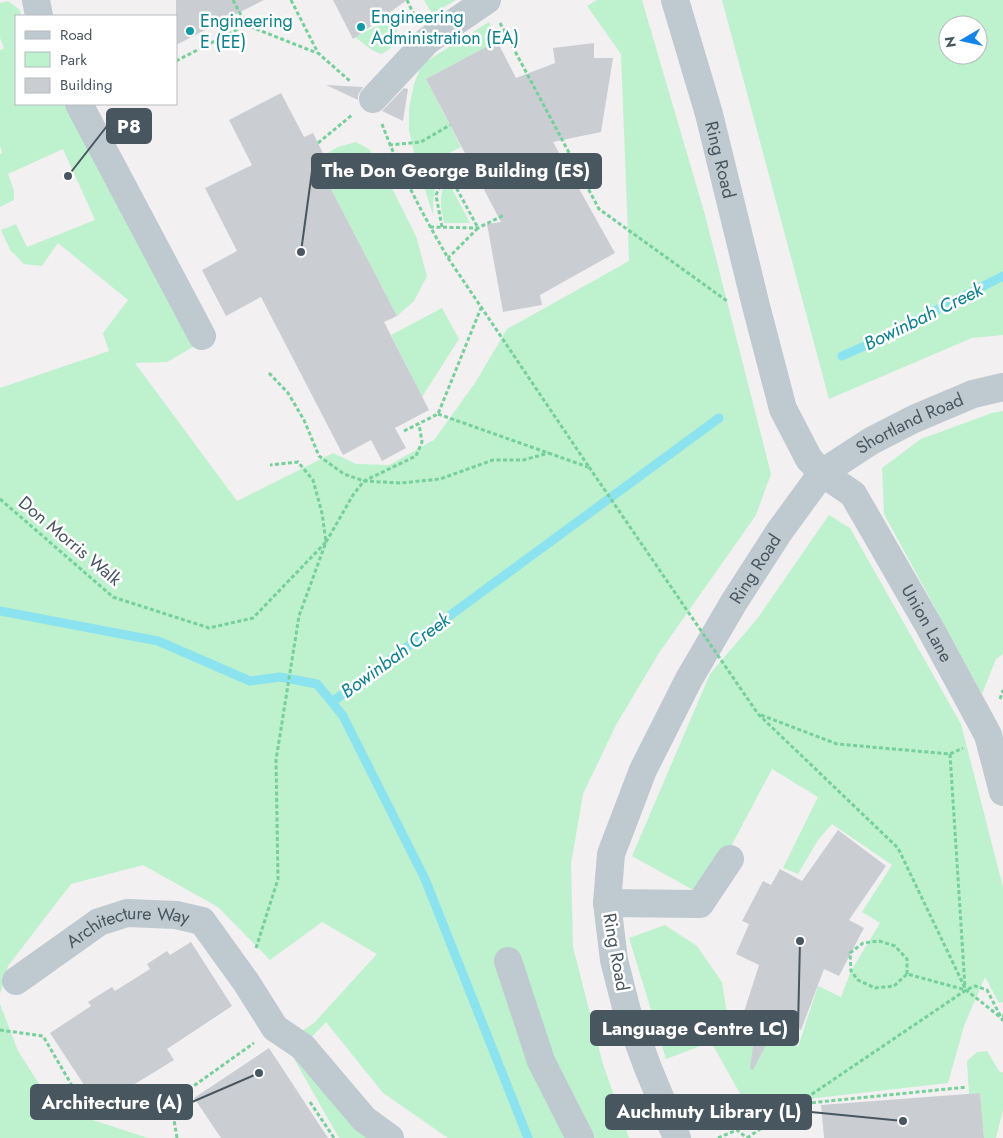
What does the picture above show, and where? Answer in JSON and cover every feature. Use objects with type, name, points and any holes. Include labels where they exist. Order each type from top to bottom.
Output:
[{"type":"street","points":[[36,0],[39,15]]},
{"type":"street","name":"Ring Road","points":[[675,0],[709,114],[756,306],[784,409],[809,459],[822,473],[779,532],[734,602],[689,679],[643,770],[611,854],[607,903],[614,960],[627,1011],[676,1138]]},
{"type":"street","points":[[372,99],[427,41],[492,8]]},
{"type":"street","points":[[80,105],[202,336]]},
{"type":"street","name":"Shortland Road","points":[[822,473],[871,441],[914,419],[973,394],[1003,387]]},
{"type":"street","name":"Union Lane","points":[[822,473],[853,494],[929,626],[988,735],[1003,792]]},
{"type":"street","points":[[607,903],[700,904],[730,859]]},
{"type":"street","name":"Architecture Way","points":[[16,981],[99,922],[127,913],[176,915],[202,922],[246,982],[275,1028],[303,1047],[364,1119],[390,1138]]},
{"type":"street","points":[[508,962],[541,1061],[580,1138]]},
{"type":"path","points":[[233,0],[246,25],[318,53],[372,99],[389,145],[430,227],[481,308],[758,714],[898,848],[966,990]]},
{"type":"path","points":[[291,0],[318,53]]},
{"type":"path","points":[[492,8],[599,209],[731,304]]},
{"type":"path","points":[[178,60],[246,25]]},
{"type":"path","points":[[318,143],[372,99]]},
{"type":"path","points":[[389,145],[421,142],[450,125]]},
{"type":"path","points":[[442,227],[436,195],[443,179],[450,176],[478,228]]},
{"type":"path","points":[[448,258],[478,228],[504,215]]},
{"type":"path","points":[[430,227],[478,228]]},
{"type":"path","points":[[404,431],[438,414],[481,308]]},
{"type":"path","points":[[269,373],[288,393],[304,420],[319,456],[344,474],[364,481],[401,483],[440,479],[493,460],[523,460],[550,453]]},
{"type":"path","points":[[438,414],[589,467]]},
{"type":"path","points":[[246,982],[278,879],[276,760],[299,616],[326,542],[353,494],[364,481],[416,456],[422,442],[419,424]]},
{"type":"path","points":[[270,465],[298,462],[313,480],[322,512],[326,542]]},
{"type":"path","name":"Don Morris Walk","points":[[0,499],[113,597],[209,628],[253,618],[326,542]]},
{"type":"path","points":[[758,714],[837,744],[950,754],[988,735]]},
{"type":"path","points":[[950,754],[966,990]]},
{"type":"path","points":[[878,940],[895,946],[906,959],[907,974],[894,986],[875,988],[858,980],[851,971],[850,953],[863,942],[878,940]]},
{"type":"path","points":[[907,974],[966,990],[1001,1016]]},
{"type":"path","points":[[718,1138],[737,1130],[747,1138],[966,990],[975,986],[987,990],[1003,1022]]},
{"type":"path","points":[[177,1138],[171,1102],[275,1028]]},
{"type":"path","points":[[0,1030],[43,1036],[81,1101],[92,1105],[101,1101],[106,1108],[132,1092]]},
{"type":"path","points":[[797,1104],[967,1087]]},
{"type":"green space","points":[[424,0],[456,0],[432,14]]},
{"type":"green space","points":[[597,0],[642,0],[705,215],[771,474],[756,515],[659,653],[616,725],[583,794],[571,864],[573,947],[603,1064],[629,1138],[448,1138],[383,1093],[326,1022],[303,1046],[390,1138],[339,1138],[285,1043],[314,1023],[377,954],[322,922],[270,960],[218,907],[143,865],[71,884],[8,966],[0,994],[0,388],[109,351],[103,333],[128,300],[58,243],[42,266],[24,264],[10,250],[1,230],[16,224],[27,247],[95,220],[63,149],[8,174],[14,191],[14,200],[0,207],[0,154],[2,153],[0,145],[0,50],[4,48],[0,38],[0,3],[8,1],[19,9],[22,15],[15,15],[15,105],[67,105],[193,347],[167,362],[135,363],[237,501],[333,453],[356,464],[389,465],[434,440],[475,383],[507,329],[629,261],[621,54],[587,6]]},
{"type":"green space","points":[[722,0],[1003,0],[1003,335],[972,338],[829,399]]},
{"type":"green space","points":[[396,16],[396,38],[387,51],[381,54],[372,50],[355,37]]},
{"type":"green space","points":[[489,22],[497,41],[426,79],[461,147],[443,156],[435,185],[433,215],[416,161],[409,130],[409,108],[414,84],[422,64]]},
{"type":"green space","points":[[356,142],[369,149],[385,174],[416,236],[427,276],[414,301],[397,316],[316,160],[338,147]]},
{"type":"green space","points":[[449,183],[470,223],[444,223],[441,195],[444,185]]},
{"type":"green space","points":[[442,308],[459,339],[422,397],[391,335]]},
{"type":"green space","points":[[1003,411],[1003,654],[996,659],[982,694],[884,514],[882,468],[921,439],[992,413]]},
{"type":"green space","points":[[829,515],[850,528],[961,724],[1003,887],[1003,1002],[999,1003],[985,977],[964,1026],[948,1083],[747,1106],[711,1042],[666,1059],[629,938],[665,925],[697,946],[722,982],[727,1014],[798,1047],[818,986],[841,997],[851,971],[880,923],[862,912],[892,865],[832,824],[818,840],[798,874],[783,868],[818,797],[772,769],[727,854],[695,891],[632,856],[710,674],[757,619]]},
{"type":"green space","points":[[0,1004],[18,1051],[43,1090],[65,1111],[148,1138],[0,1138]]},
{"type":"green space","points":[[987,1051],[999,1071],[1003,1073],[1003,1110],[996,1138],[984,1138],[980,1093],[969,1094],[967,1061],[977,1052]]},
{"type":"building","name":"Engineering E (EE)","points":[[176,0],[264,0],[178,44],[178,15],[176,15]]},
{"type":"building","name":"Engineering Administration (EA)","points":[[333,0],[407,0],[353,39]]},
{"type":"building","points":[[497,41],[516,78],[555,63],[553,48],[594,43],[594,58],[613,58],[601,132],[553,142],[615,253],[540,295],[542,305],[503,312],[487,224],[501,222],[426,79]]},
{"type":"building","points":[[326,85],[363,87],[358,95],[358,100]]},
{"type":"building","points":[[404,88],[408,89],[403,121],[382,111]]},
{"type":"building","points":[[281,93],[304,137],[313,133],[324,155],[316,160],[397,316],[384,322],[429,410],[395,428],[406,448],[382,461],[371,440],[343,455],[261,297],[226,316],[202,270],[237,251],[205,188],[252,165],[229,120]]},
{"type":"building","points":[[838,830],[886,866],[849,920],[864,928],[839,976],[824,969],[801,1030],[777,1023],[753,1070],[750,1069],[757,1016],[744,1012],[759,965],[736,954],[749,924],[742,921],[763,881],[771,885],[780,869],[802,881]]},
{"type":"building","points":[[191,942],[232,1006],[167,1049],[174,1060],[107,1101],[100,1092],[92,1097],[50,1033],[91,1006],[88,1002],[112,987],[115,991],[150,969],[147,964],[167,951],[170,955]]},
{"type":"building","points":[[269,1048],[328,1138],[221,1138],[194,1098]]},
{"type":"building","points":[[980,1093],[984,1138],[824,1138],[821,1105]]},
{"type":"waterway","name":"Bowinbah Creek","points":[[842,356],[876,341],[1003,276]]},
{"type":"waterway","name":"Bowinbah Creek","points":[[0,611],[158,641],[250,681],[280,677],[317,684],[332,702],[719,418]]},
{"type":"waterway","points":[[332,702],[343,716],[425,879],[528,1138]]},
{"type":"place","name":"Engineering Administration (EA)","points":[[361,27]]},
{"type":"place","name":"Engineering E (EE)","points":[[190,31]]},
{"type":"place","name":"P8","points":[[68,176]]},
{"type":"place","name":"The Don George Building (ES)","points":[[301,252]]},
{"type":"place","name":"Language Centre LC)","points":[[800,941]]},
{"type":"place","name":"Architecture (A)","points":[[259,1073]]},
{"type":"place","name":"Auchmuty Library (L)","points":[[903,1121]]}]
